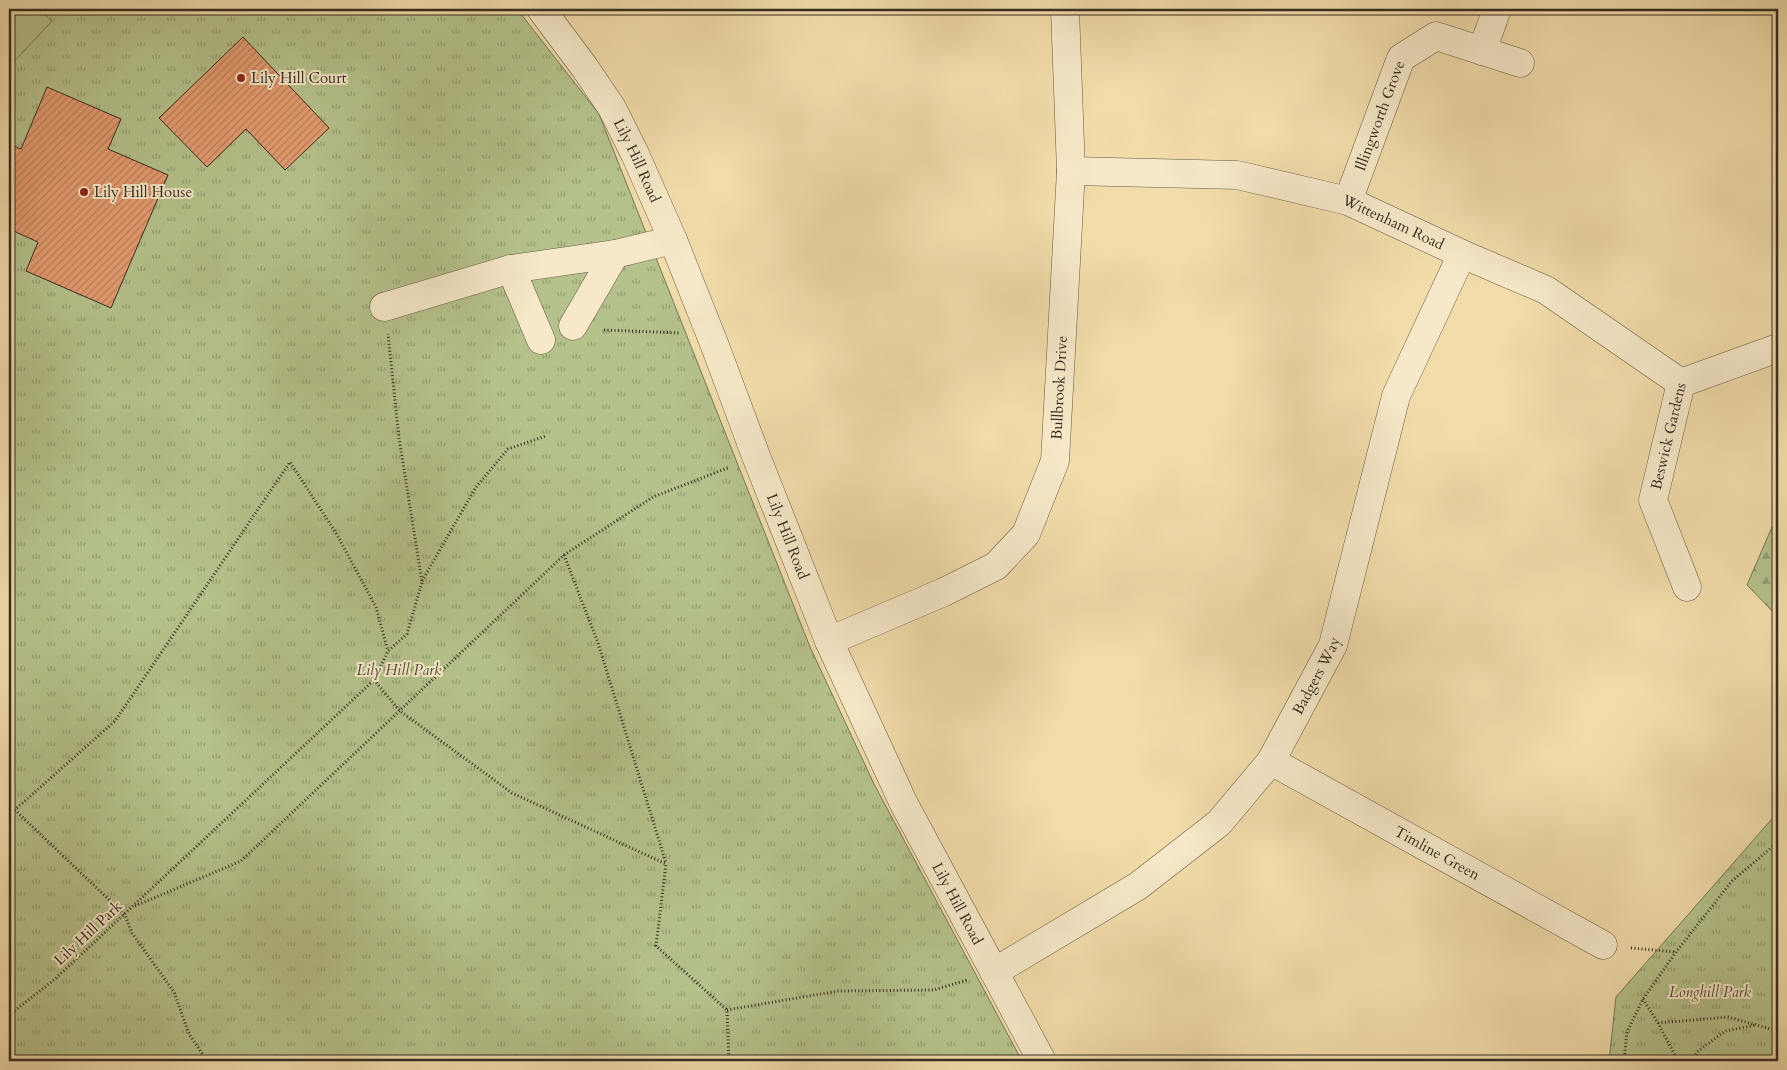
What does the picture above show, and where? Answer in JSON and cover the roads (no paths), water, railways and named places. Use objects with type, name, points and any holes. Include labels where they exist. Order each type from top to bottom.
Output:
[{"type":"street","name":"Lily Hill Road","points":[[541,9],[612,108],[635,154],[673,240],[829,641],[903,802],[1042,1061]]},
{"type":"street","name":"Bullbrook Drive","points":[[829,641],[944,592],[996,566],[1026,534],[1055,461],[1071,171],[1064,9]]},
{"type":"street","points":[[1482,51],[1497,9]]},
{"type":"street","name":"Illingworth Grove","points":[[1348,201],[1401,58],[1436,36],[1520,63]]},
{"type":"street","name":"Wittenham Road","points":[[1071,171],[1238,175],[1348,201],[1462,254],[1546,290],[1680,383]]},
{"type":"street","points":[[384,307],[511,269],[614,254],[673,240]]},
{"type":"street","points":[[574,326],[614,254]]},
{"type":"street","name":"Badgers Way","points":[[994,972],[1138,886],[1219,824],[1271,761],[1333,645],[1396,396],[1462,254]]},
{"type":"street","points":[[511,269],[541,340]]},
{"type":"street","name":"Beswick Gardens","points":[[1687,587],[1653,500],[1680,383],[1778,348]]},
{"type":"street","name":"Timline Green","points":[[1271,761],[1603,945]]},
{"type":"place","name":"Lily Hill Court","points":[[241,78]]},
{"type":"place","name":"Lily Hill House","points":[[84,192]]},
{"type":"park label","name":"Lily Hill Park","points":[[399,670]]},
{"type":"park label","name":"Longhill Park","points":[[1710,992]]}]
